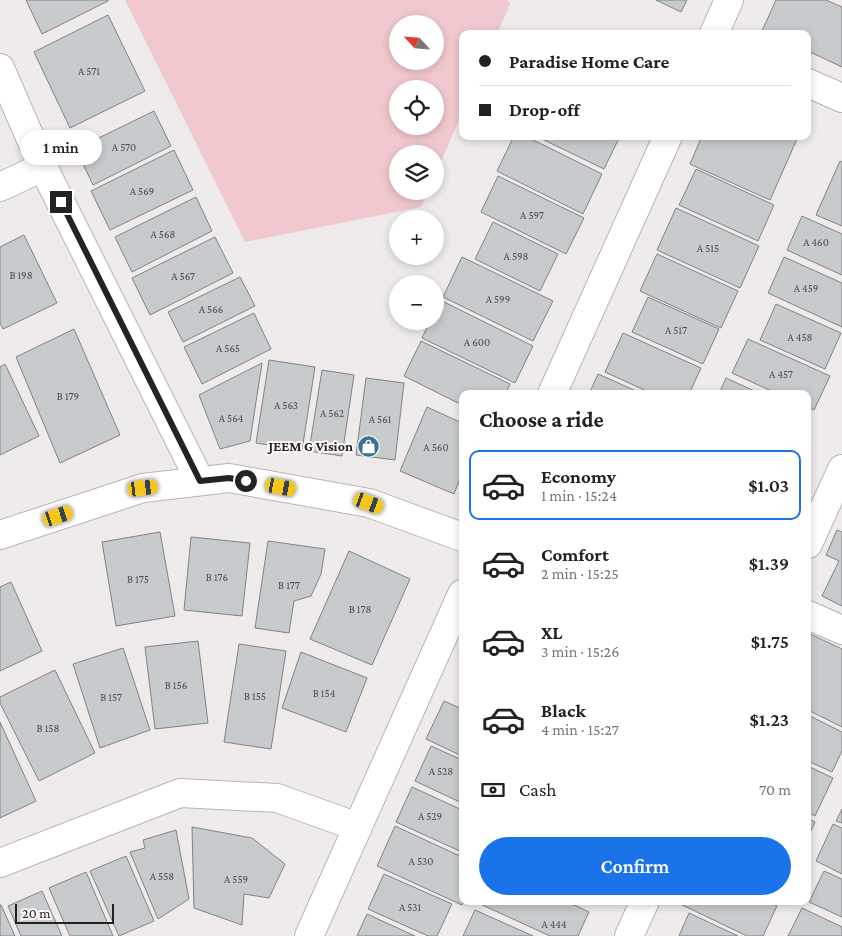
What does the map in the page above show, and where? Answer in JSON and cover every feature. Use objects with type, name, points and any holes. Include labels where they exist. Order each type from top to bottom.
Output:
[{"type":"street","points":[[716,30],[729,0]]},
{"type":"street","points":[[0,68],[43,167],[200,481]]},
{"type":"street","points":[[811,84],[842,98]]},
{"type":"street","points":[[554,390],[666,140]]},
{"type":"street","points":[[0,187],[43,167]]},
{"type":"street","points":[[811,537],[842,468]]},
{"type":"street","points":[[0,535],[143,488],[229,478],[369,503],[459,536]]},
{"type":"street","points":[[309,936],[459,601]]},
{"type":"street","points":[[811,616],[842,630]]},
{"type":"street","points":[[0,863],[180,793],[277,798],[358,827]]},
{"type":"street","points":[[629,936],[643,905]]},
{"type":"shaded area","points":[[125,0],[508,0],[510,4],[499,30],[459,30],[459,120],[444,154],[444,145],[389,145],[389,200],[424,200],[421,207],[406,210],[389,210],[389,213],[245,242]]},
{"type":"building","points":[[26,0],[108,0],[108,1],[42,34]]},
{"type":"building","points":[[656,0],[687,0],[681,12]]},
{"type":"building","points":[[776,0],[826,0],[842,7],[842,67],[811,52],[811,30],[762,30]]},
{"type":"building","points":[[108,15],[145,91],[70,128],[34,52]]},
{"type":"building","points":[[154,111],[171,146],[93,185],[76,149]]},
{"type":"building","points":[[512,140],[533,140],[602,174],[583,214],[497,171]]},
{"type":"building","points":[[544,140],[618,140],[604,169]]},
{"type":"building","points":[[700,140],[797,140],[770,200],[690,164]]},
{"type":"building","points":[[174,150],[193,190],[110,230],[91,191]]},
{"type":"building","points":[[840,161],[842,162],[842,226],[816,215]]},
{"type":"building","points":[[696,169],[774,205],[758,241],[679,205]]},
{"type":"building","points":[[498,176],[584,218],[566,254],[481,212]]},
{"type":"building","points":[[196,197],[212,231],[132,272],[115,237]]},
{"type":"building","points":[[676,208],[759,246],[740,288],[657,250]]},
{"type":"building","points":[[802,216],[842,234],[842,275],[787,250]]},
{"type":"building","points":[[493,222],[558,254],[540,291],[475,259]]},
{"type":"building","points":[[24,235],[57,303],[3,329],[0,323],[0,247]]},
{"type":"building","points":[[215,237],[233,273],[150,315],[132,278]]},
{"type":"building","points":[[657,254],[738,291],[721,328],[640,291]]},
{"type":"building","points":[[462,257],[553,301],[533,341],[444,297]]},
{"type":"building","points":[[784,257],[842,283],[842,327],[768,293]]},
{"type":"building","points":[[240,277],[255,306],[183,342],[168,312]]},
{"type":"building","points":[[648,297],[719,329],[703,364],[632,332]]},
{"type":"building","points":[[444,302],[533,346],[515,383],[422,338],[426,330],[444,330]]},
{"type":"building","points":[[776,304],[841,333],[825,369],[760,340]]},
{"type":"building","points":[[254,313],[271,349],[202,384],[184,347]]},
{"type":"building","points":[[74,329],[120,435],[60,463],[16,357]]},
{"type":"building","points":[[623,333],[701,368],[691,390],[644,390],[605,372]]},
{"type":"building","points":[[748,339],[830,376],[814,410],[811,408],[811,390],[769,390],[732,373]]},
{"type":"building","points":[[421,341],[510,384],[507,390],[459,390],[459,404],[404,376]]},
{"type":"building","points":[[269,360],[315,367],[302,450],[256,443]]},
{"type":"building","points":[[262,363],[250,441],[220,449],[199,395]]},
{"type":"building","points":[[5,364],[39,436],[0,455],[0,367]]},
{"type":"building","points":[[322,370],[354,375],[342,456],[309,451]]},
{"type":"building","points":[[598,374],[634,390],[591,390]]},
{"type":"building","points":[[366,378],[404,383],[395,460],[356,455]]},
{"type":"building","points":[[726,378],[752,390],[721,390]]},
{"type":"building","points":[[427,407],[459,422],[459,481],[454,494],[400,471]]},
{"type":"building","points":[[837,530],[842,532],[842,606],[822,596],[839,561],[826,555]]},
{"type":"building","points":[[160,532],[175,616],[116,626],[102,542]]},
{"type":"building","points":[[191,537],[250,543],[242,616],[184,610]]},
{"type":"building","points":[[268,541],[325,549],[321,574],[311,596],[294,601],[289,633],[255,628]]},
{"type":"building","points":[[349,551],[410,579],[372,665],[310,639]]},
{"type":"building","points":[[11,582],[42,651],[0,671],[0,587]]},
{"type":"building","points":[[811,634],[842,649],[842,727],[811,712]]},
{"type":"building","points":[[198,641],[208,723],[155,729],[145,647]]},
{"type":"building","points":[[239,644],[286,651],[271,749],[224,742]]},
{"type":"building","points":[[123,648],[150,730],[100,748],[73,664]]},
{"type":"building","points":[[301,652],[367,678],[346,732],[282,708]]},
{"type":"building","points":[[55,670],[95,753],[39,781],[0,703],[0,697]]},
{"type":"building","points":[[444,701],[459,708],[459,755],[426,739]]},
{"type":"building","points":[[811,716],[842,732],[842,751],[832,772],[811,762]]},
{"type":"building","points":[[0,722],[36,801],[0,818]]},
{"type":"building","points":[[431,746],[459,759],[459,802],[415,781]]},
{"type":"building","points":[[811,767],[833,778],[815,816],[811,814]]},
{"type":"building","points":[[412,787],[459,809],[459,851],[396,822]]},
{"type":"building","points":[[842,809],[842,823],[836,821]]},
{"type":"building","points":[[811,820],[815,822],[811,831]]},
{"type":"building","points":[[833,824],[842,828],[842,874],[816,861]]},
{"type":"building","points":[[395,826],[459,856],[459,904],[377,866]]},
{"type":"building","points":[[192,827],[252,838],[285,864],[269,898],[244,894],[242,925],[194,908]]},
{"type":"building","points":[[176,830],[189,899],[158,919],[130,852],[145,848],[143,840]]},
{"type":"building","points":[[126,856],[154,921],[119,936],[90,871]]},
{"type":"building","points":[[824,871],[842,879],[842,917],[811,903],[811,898]]},
{"type":"building","points":[[86,872],[113,936],[70,936],[49,888]]},
{"type":"building","points":[[384,874],[452,904],[437,936],[428,936],[368,909]]},
{"type":"building","points":[[42,891],[62,936],[21,936],[8,906]]},
{"type":"building","points":[[1,905],[15,936],[0,936]]},
{"type":"building","points":[[482,905],[574,905],[589,912],[578,936],[550,936]]},
{"type":"building","points":[[682,905],[777,906],[763,936],[747,936]]},
{"type":"building","points":[[802,908],[842,927],[842,936],[788,936]]},
{"type":"building","points":[[475,910],[533,936],[463,936]]},
{"type":"building","points":[[689,913],[738,936],[679,936]]},
{"type":"building","points":[[367,914],[415,936],[357,936]]},
{"type":"place","name":"JEEM G Vision","points":[[369,446]]},
{"type":"route","points":[[61,202],[200,481],[229,478],[246,481]]}]
